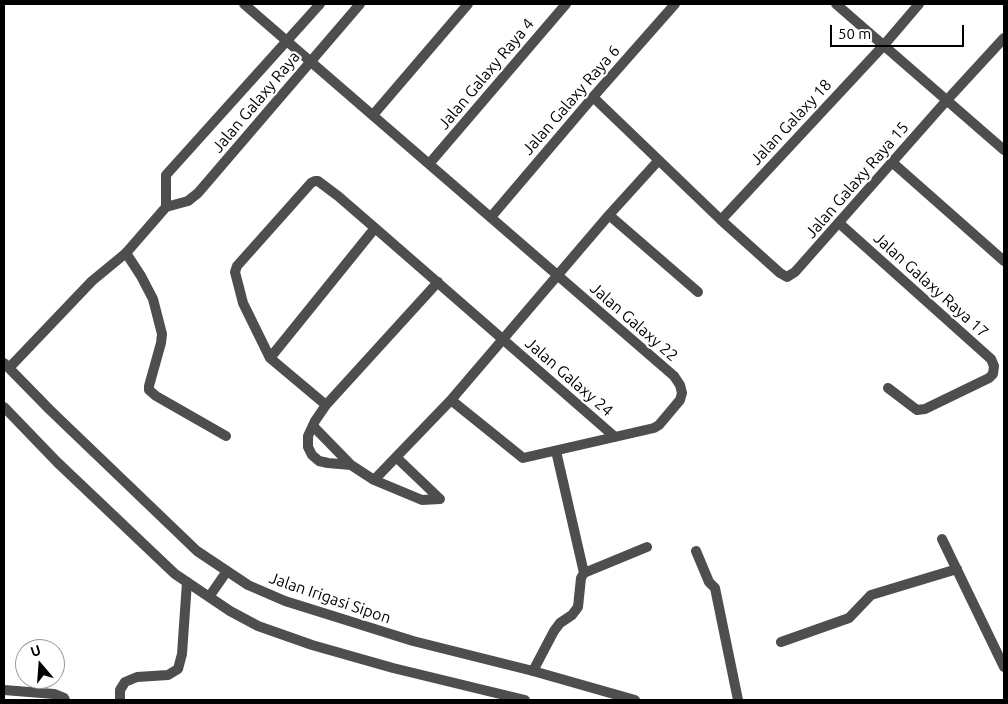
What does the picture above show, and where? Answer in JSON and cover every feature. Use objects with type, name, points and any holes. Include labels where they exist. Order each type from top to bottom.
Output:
[{"type":"street","name":"Jalan Galaxy 22","points":[[244,4],[674,376],[680,385],[682,393],[680,400],[659,425],[528,457],[520,457],[451,400]]},
{"type":"street","name":"Jalan Galaxy Raya","points":[[320,4],[166,175],[166,207],[188,201],[198,193],[360,4]]},
{"type":"street","points":[[373,115],[468,4]]},
{"type":"street","name":"Jalan Galaxy Raya 4","points":[[429,164],[566,4]]},
{"type":"street","name":"Jalan Galaxy Raya 6","points":[[491,218],[593,97],[675,4]]},
{"type":"street","points":[[836,4],[1004,150]]},
{"type":"street","name":"Jalan Galaxy 18","points":[[721,220],[884,45],[919,4]]},
{"type":"street","name":"Jalan Galaxy Raya 15","points":[[721,220],[780,273],[788,277],[795,272],[1004,38]]},
{"type":"street","points":[[593,97],[721,220]]},
{"type":"street","points":[[374,480],[451,400],[609,215],[658,161]]},
{"type":"street","points":[[893,163],[1004,261]]},
{"type":"street","name":"Jalan Galaxy 24","points":[[270,358],[243,303],[236,278],[236,269],[310,183],[318,181],[438,282],[615,437]]},
{"type":"street","points":[[6,366],[92,282],[126,254],[166,207]]},
{"type":"street","points":[[609,215],[698,292]]},
{"type":"street","name":"Jalan Galaxy Raya 17","points":[[839,223],[991,359],[994,366],[993,374],[990,378],[925,409],[916,410],[888,388]]},
{"type":"street","points":[[326,405],[270,358],[375,228]]},
{"type":"street","points":[[126,254],[142,276],[153,299],[162,334],[149,386],[150,391],[226,436]]},
{"type":"street","points":[[351,465],[319,461],[312,455],[308,447],[308,436],[312,426],[326,405],[438,282]]},
{"type":"street","name":"Jalan Irigasi Sipon","points":[[6,366],[56,417],[177,533],[197,551],[248,585],[285,602],[413,642],[635,700]]},
{"type":"street","points":[[4,407],[71,475],[175,574],[230,611],[258,626],[312,645],[393,668],[525,700]]},
{"type":"street","points":[[312,426],[351,465],[374,480],[422,500],[440,498],[396,458]]},
{"type":"street","points":[[556,451],[584,573]]},
{"type":"street","points":[[942,538],[1004,666]]},
{"type":"street","points":[[533,672],[554,631],[578,607],[581,578],[584,573],[647,547]]},
{"type":"street","points":[[696,550],[709,582],[715,588],[738,700]]},
{"type":"street","points":[[781,642],[849,618],[871,595],[957,569]]},
{"type":"street","points":[[210,596],[226,572]]},
{"type":"street","points":[[120,700],[120,690],[125,682],[137,677],[168,675],[178,669],[182,654],[187,582]]},
{"type":"street","points":[[4,690],[54,694],[65,700]]}]
